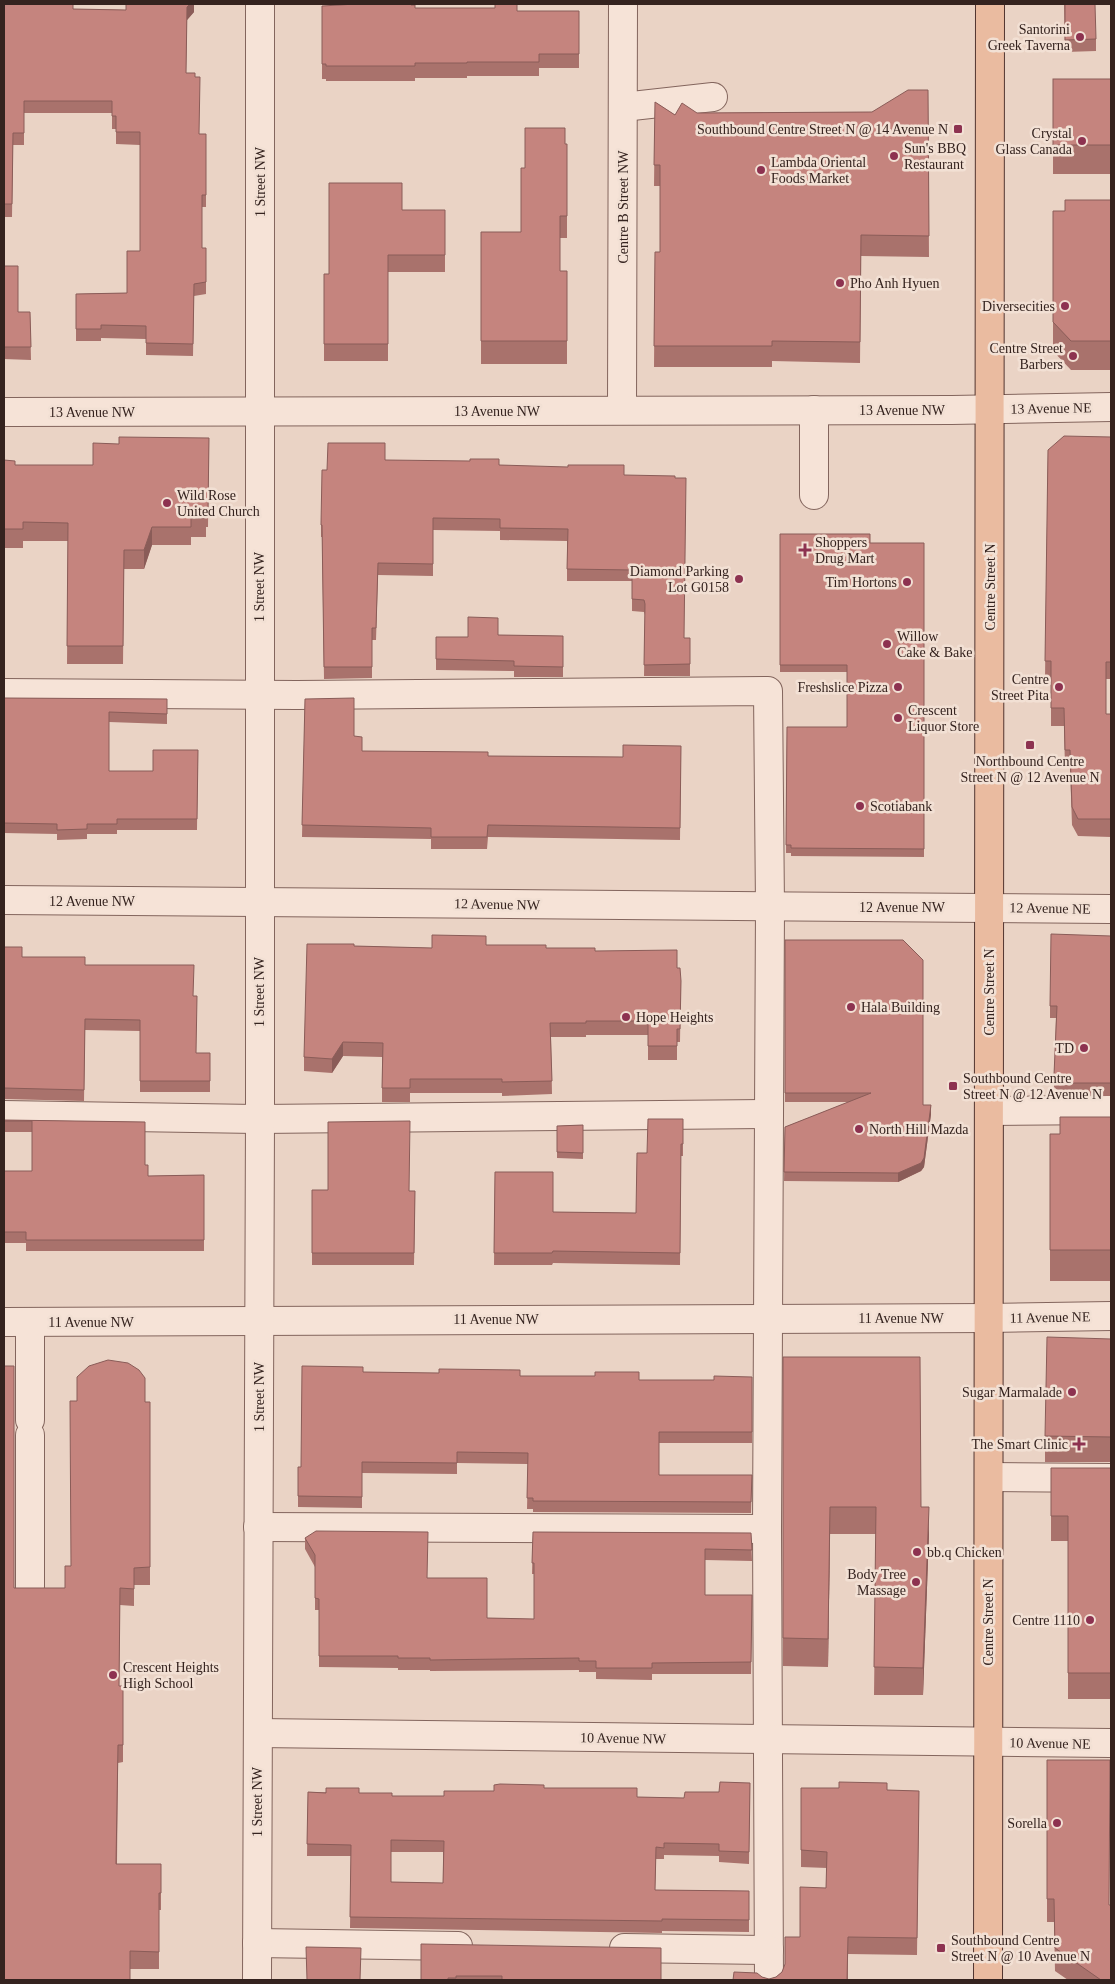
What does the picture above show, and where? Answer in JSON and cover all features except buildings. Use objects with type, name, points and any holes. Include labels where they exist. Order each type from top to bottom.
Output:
[{"type":"main road","name":"Centre Street N","points":[[988,1980],[990,4]]},
{"type":"street","name":"1 Street NW","points":[[257,1980],[260,1119],[260,4]]},
{"type":"street","name":"Centre B Street NW","points":[[622,410],[623,4]]},
{"type":"street","points":[[623,107],[713,97]]},
{"type":"street","name":"13 Avenue NE","points":[[990,409],[1111,408]]},
{"type":"street","name":"13 Avenue NW","points":[[4,412],[990,409]]},
{"type":"street","points":[[814,410],[814,495]]},
{"type":"street","points":[[4,693],[297,695],[768,690],[770,907],[767,1529],[769,1980]]},
{"type":"street","name":"12 Avenue NW","points":[[4,900],[990,908]]},
{"type":"street","name":"12 Avenue NE","points":[[990,908],[1111,909]]},
{"type":"street","points":[[989,1111],[1111,1110]]},
{"type":"street","points":[[4,1115],[260,1119],[769,1114]]},
{"type":"street","name":"11 Avenue NE","points":[[989,1318],[1111,1316]]},
{"type":"street","name":"11 Avenue NW","points":[[17,1322],[989,1318]]},
{"type":"street","points":[[17,1322],[30,1427],[30,1587]]},
{"type":"street","points":[[989,1477],[1111,1478]]},
{"type":"street","points":[[258,1527],[767,1529]]},
{"type":"street","name":"10 Avenue NW","points":[[258,1733],[988,1742]]},
{"type":"street","name":"10 Avenue NE","points":[[988,1742],[1111,1744]]},
{"type":"street","points":[[257,1943],[483,1946]]},
{"type":"street","points":[[602,1948],[769,1950]]},
{"type":"place","name":"Santorini Greek Taverna","points":[[1080,37]]},
{"type":"place","name":"Southbound Centre Street N @ 14 Avenue N","points":[[958,129]]},
{"type":"place","name":"Crystal Glass Canada","points":[[1082,141]]},
{"type":"place","name":"Sun's BBQ Restaurant","points":[[894,156]]},
{"type":"place","name":"Lambda Oriental Foods Market","points":[[761,170]]},
{"type":"place","name":"Pho Anh Hyuen","points":[[840,283]]},
{"type":"place","name":"Diversecities","points":[[1065,306]]},
{"type":"place","name":"Centre Street Barbers","points":[[1073,356]]},
{"type":"place","name":"Wild Rose United Church","points":[[167,503]]},
{"type":"place","name":"Shoppers Drug Mart","points":[[805,550]]},
{"type":"place","name":"Diamond Parking Lot G0158","points":[[739,579]]},
{"type":"place","name":"Tim Hortons","points":[[907,582]]},
{"type":"place","name":"Willow Cake & Bake","points":[[887,644]]},
{"type":"place","name":"Freshslice Pizza","points":[[898,687]]},
{"type":"place","name":"Centre Street Pita","points":[[1059,687]]},
{"type":"place","name":"Crescent Liquor Store","points":[[898,718]]},
{"type":"place","name":"Northbound Centre Street N @ 12 Avenue N","points":[[1030,745]]},
{"type":"place","name":"Scotiabank","points":[[860,806]]},
{"type":"place","name":"Hala Building","points":[[851,1007]]},
{"type":"place","name":"Hope Heights","points":[[626,1017]]},
{"type":"place","name":"TD","points":[[1084,1048]]},
{"type":"place","name":"Southbound Centre Street N @ 12 Avenue N","points":[[953,1086]]},
{"type":"place","name":"North Hill Mazda","points":[[859,1129]]},
{"type":"place","name":"Sugar Marmalade","points":[[1072,1392]]},
{"type":"place","name":"The Smart Clinic","points":[[1079,1444]]},
{"type":"place","name":"bb.q Chicken","points":[[917,1552]]},
{"type":"place","name":"Body Tree Massage","points":[[916,1582]]},
{"type":"place","name":"Centre 1110","points":[[1090,1620]]},
{"type":"place","name":"Crescent Heights High School","points":[[113,1675]]},
{"type":"place","name":"Sorella","points":[[1057,1823]]},
{"type":"place","name":"Southbound Centre Street N @ 10 Avenue N","points":[[941,1948]]}]
